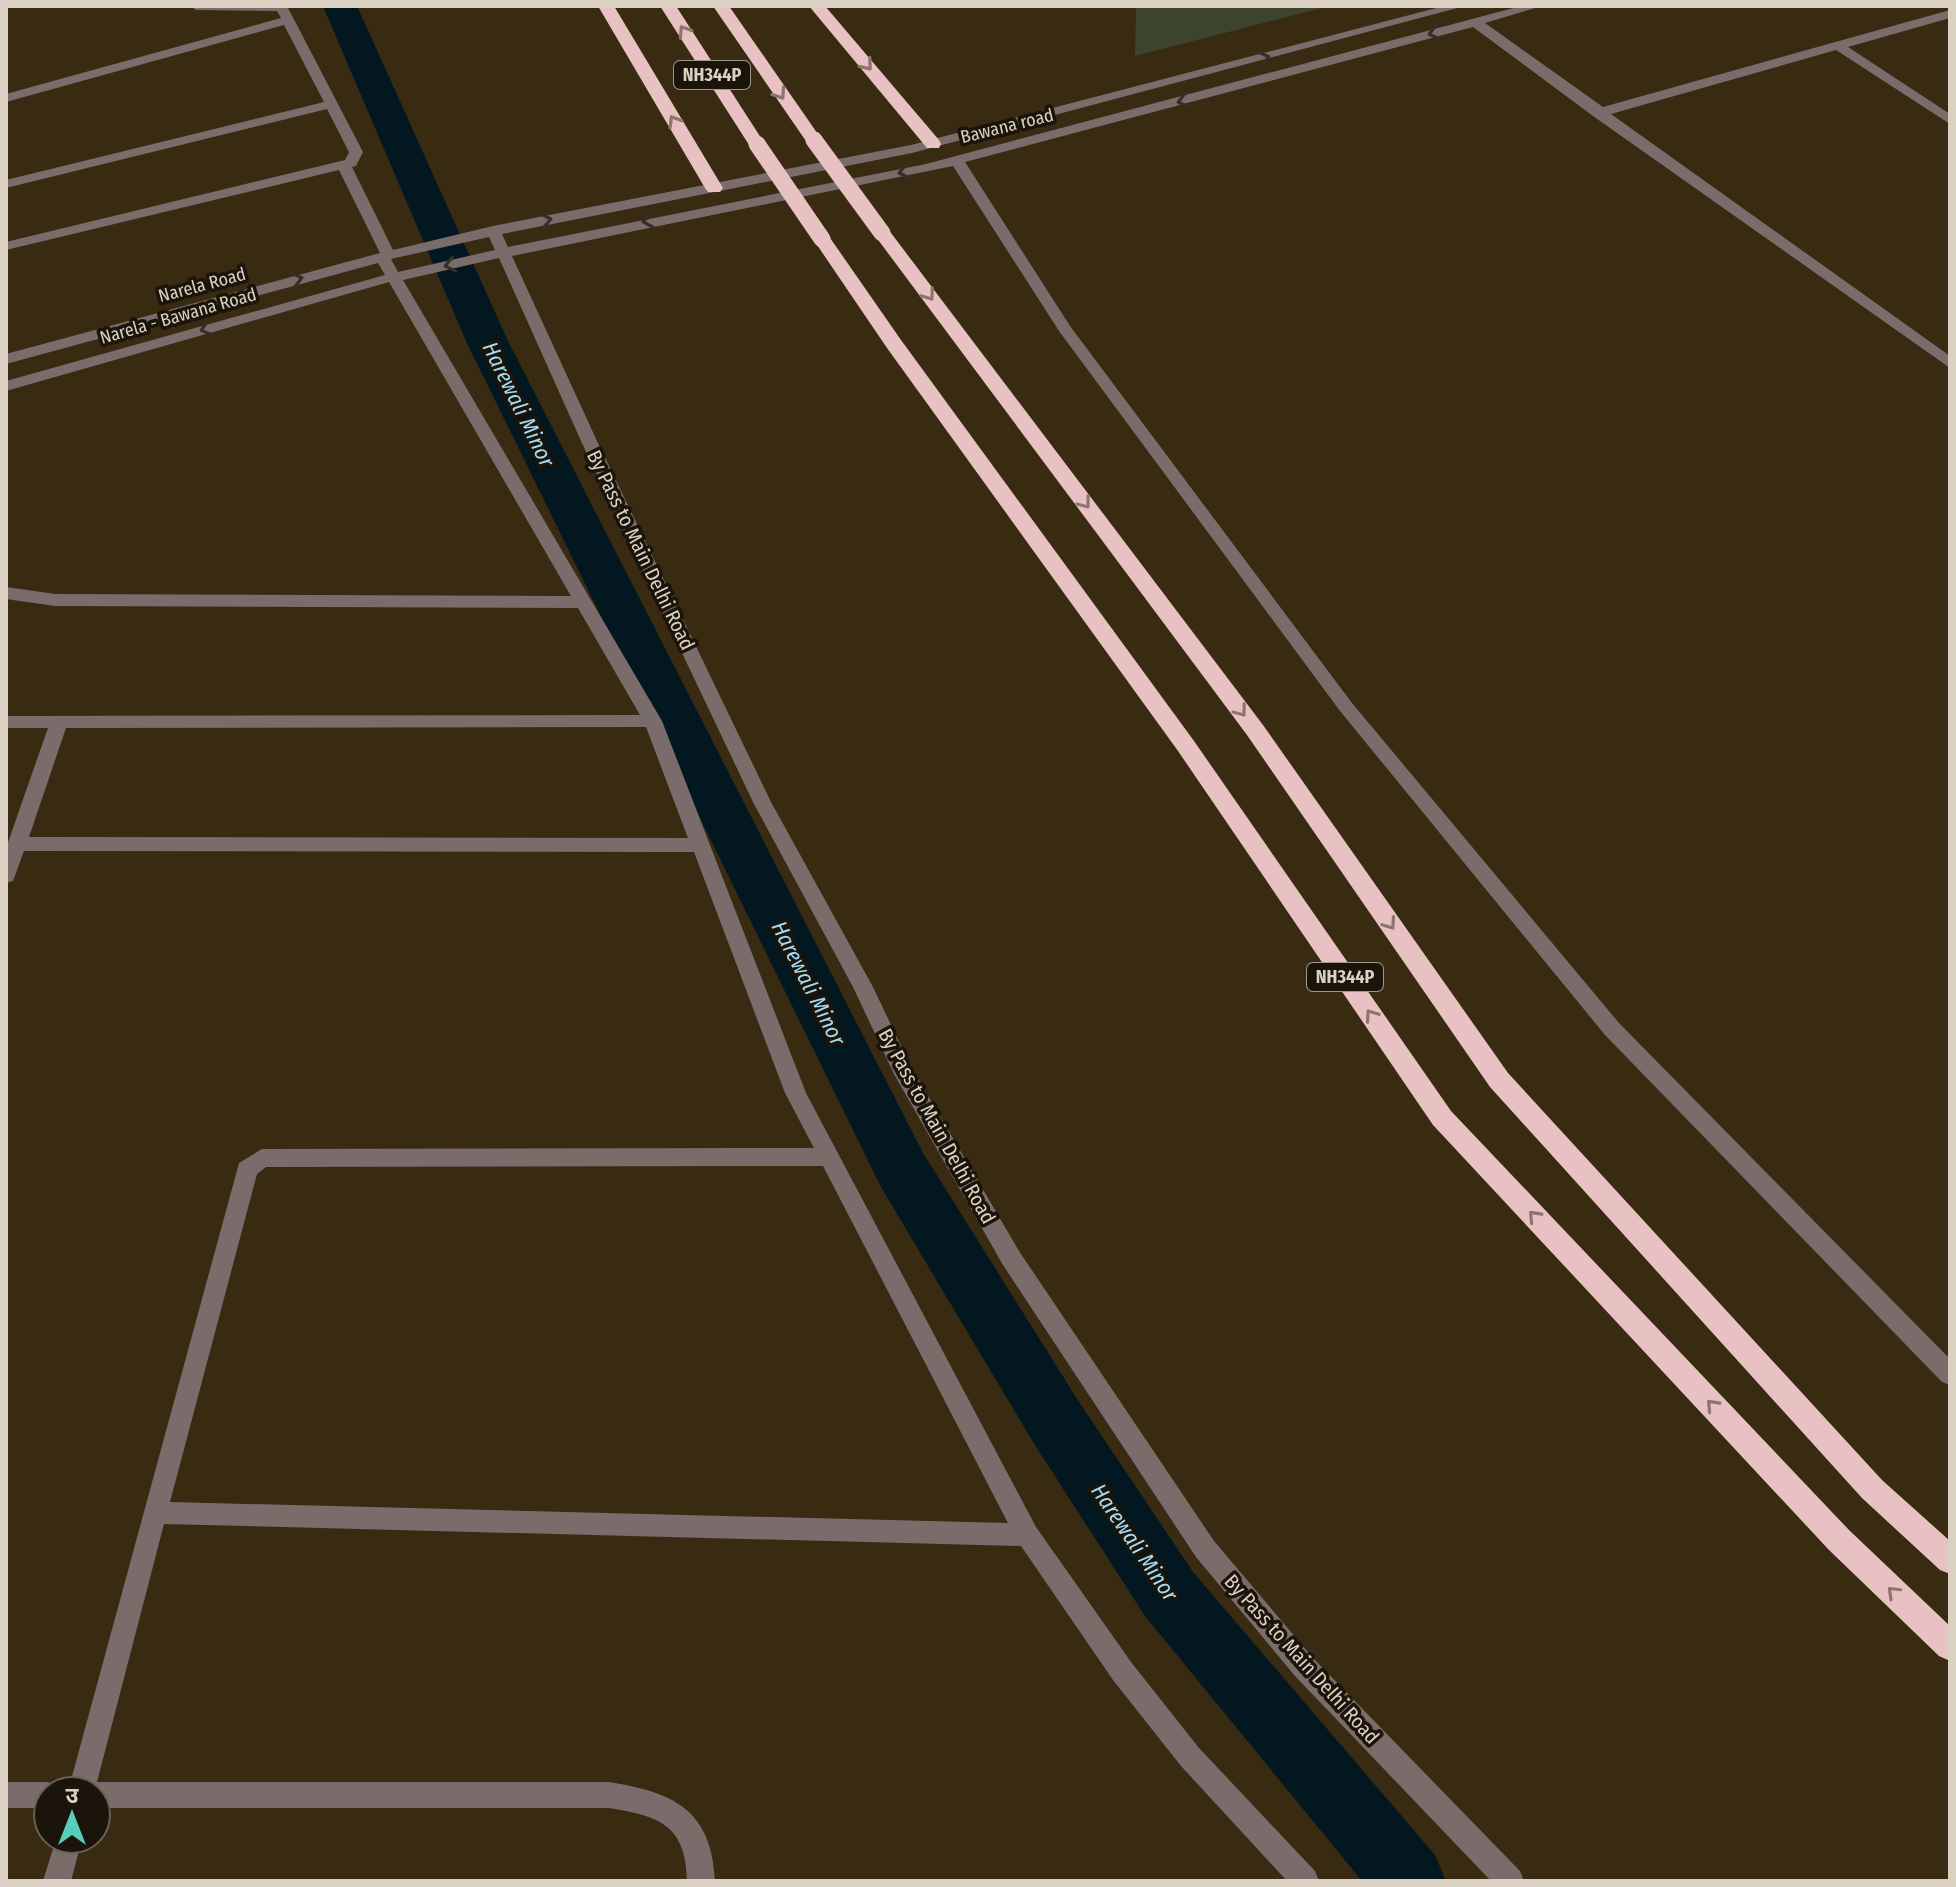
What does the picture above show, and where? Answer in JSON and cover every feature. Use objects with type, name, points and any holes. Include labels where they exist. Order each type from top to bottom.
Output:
[{"type":"highway","points":[[606,6],[714,188]]},
{"type":"highway","name":"NH344P","points":[[668,6],[757,144],[894,344],[1186,746],[1442,1118],[1839,1540],[1950,1646]]},
{"type":"highway","name":"NH344P","points":[[721,6],[882,233],[1255,730],[1499,1080],[1872,1489],[1950,1560]]},
{"type":"highway","points":[[817,6],[933,144]]},
{"type":"street","points":[[6,246],[344,166],[356,158],[356,152],[281,6],[196,6]]},
{"type":"street","name":"Bawana road","points":[[409,250],[493,230],[933,144],[1459,6]]},
{"type":"street","name":"Bawana road","points":[[394,277],[956,160],[1536,6]]},
{"type":"street","points":[[1598,113],[1950,14]]},
{"type":"street","points":[[6,98],[289,20]]},
{"type":"street","points":[[1475,22],[1950,363]]},
{"type":"street","points":[[1837,45],[1950,120]]},
{"type":"street","points":[[6,184],[332,104]]},
{"type":"street","points":[[956,160],[1064,328],[1346,707],[1612,1029],[1950,1375]]},
{"type":"street","points":[[344,166],[394,277],[653,721],[796,1093],[1027,1535],[1122,1671],[1190,1757],[1305,1881]]},
{"type":"street","name":"By Pass to Main Delhi Road","points":[[493,230],[589,441],[762,802],[863,987],[901,1068],[1011,1258],[1205,1549],[1304,1667],[1510,1881]]},
{"type":"street","name":"Narela Road","points":[[6,359],[409,250]]},
{"type":"street","name":"Narela - Bawana Road","points":[[6,386],[394,277]]},
{"type":"street","points":[[6,593],[55,600],[582,602]]},
{"type":"street","points":[[6,722],[653,721]]},
{"type":"street","points":[[6,876],[59,723]]},
{"type":"street","points":[[17,844],[701,845]]},
{"type":"street","points":[[85,1775],[247,1169],[262,1158],[829,1157]]},
{"type":"street","points":[[155,1513],[1027,1535]]},
{"type":"street","points":[[6,1795],[32,1795]]},
{"type":"street","points":[[112,1795],[609,1795],[661,1806],[690,1830],[701,1868],[701,1881]]},
{"type":"street","points":[[57,1881],[64,1855]]},
{"type":"green space","points":[[1136,6],[1330,6],[1135,56]]},
{"type":"waterway","name":"Harewali Minor","points":[[340,6],[487,341],[902,1170],[1056,1422],[1169,1594],[1409,1881]]}]
